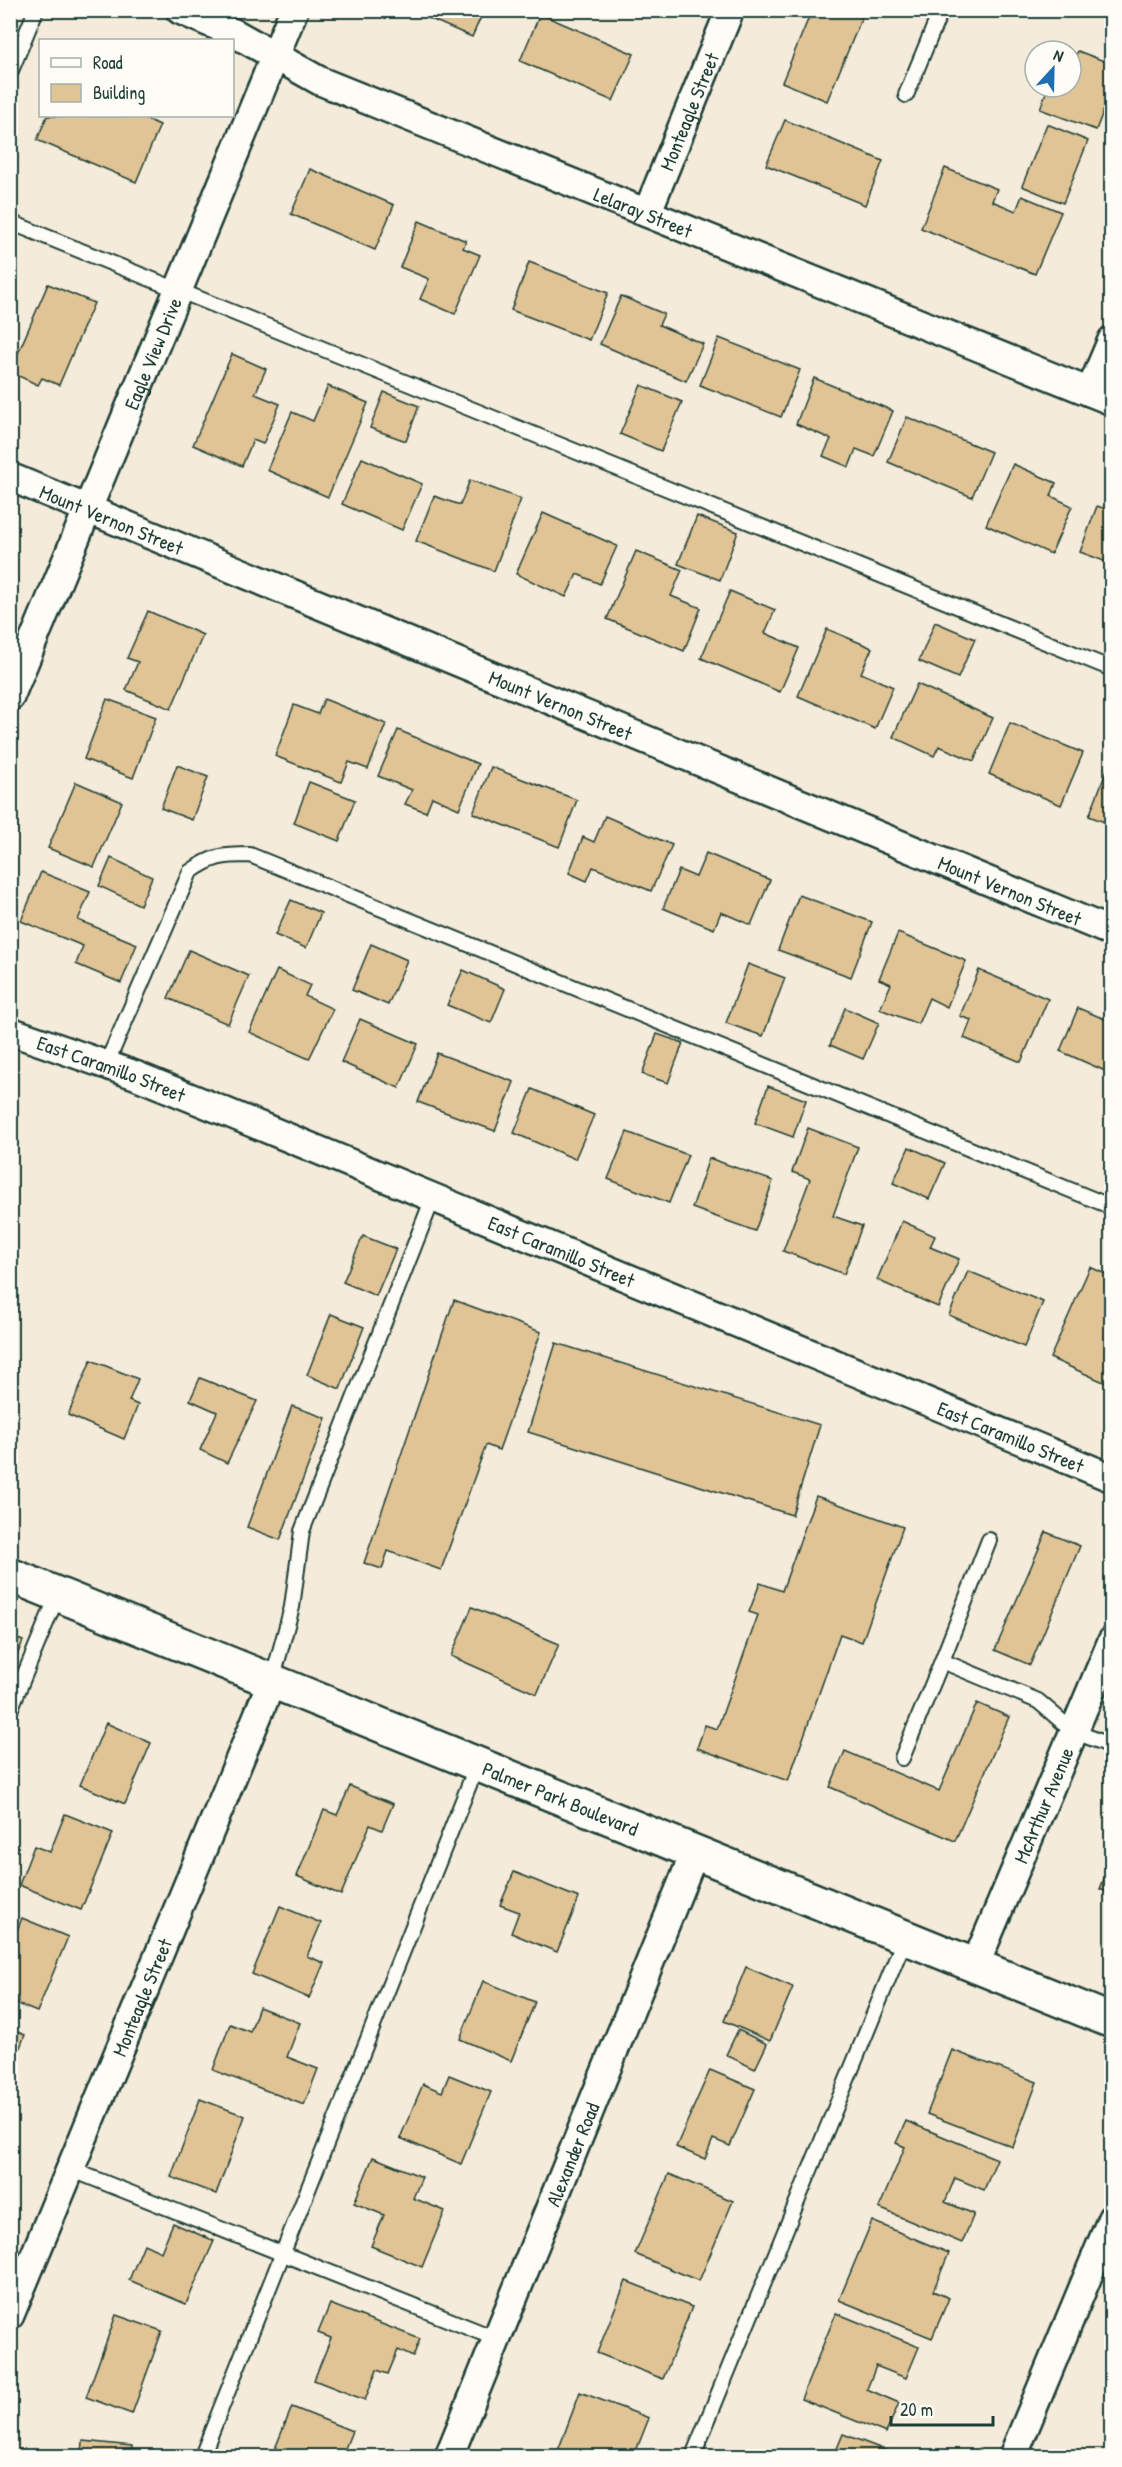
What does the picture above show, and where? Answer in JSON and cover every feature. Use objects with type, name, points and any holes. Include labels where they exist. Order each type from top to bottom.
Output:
[{"type":"main road","name":"Palmer Park Boulevard","points":[[10,1575],[974,1968],[1112,2021]]},
{"type":"street","name":"Lelaray Street","points":[[180,10],[236,34],[320,81],[1101,397]]},
{"type":"street","name":"Eagle View Drive","points":[[10,697],[294,10]]},
{"type":"street","name":"Monteagle Street","points":[[647,213],[730,10]]},
{"type":"street","points":[[1101,397],[1112,340]]},
{"type":"street","name":"Mount Vernon Street","points":[[10,477],[1112,932]]},
{"type":"street","name":"East Caramillo Street","points":[[10,1031],[106,1065],[434,1198],[1112,1478]]},
{"type":"street","name":"McArthur Avenue","points":[[974,1968],[1112,1641]]},
{"type":"street","name":"Monteagle Street","points":[[10,2315],[272,1681]]},
{"type":"street","name":"Alexander Road","points":[[449,2457],[694,1854]]},
{"type":"street","points":[[1013,2457],[1112,2218]]},
{"type":"lane","points":[[10,73],[36,10]]},
{"type":"lane","points":[[906,95],[940,10]]},
{"type":"lane","points":[[10,222],[1112,669]]},
{"type":"lane","points":[[106,1065],[190,872],[209,859],[228,855],[250,855],[1112,1207]]},
{"type":"lane","points":[[272,1681],[292,1607],[302,1531],[434,1198]]},
{"type":"lane","points":[[902,1758],[989,1540]]},
{"type":"lane","points":[[10,1710],[58,1594]]},
{"type":"lane","points":[[942,1661],[1038,1701],[1073,1731],[1112,1746]]},
{"type":"lane","points":[[202,2457],[477,1765]]},
{"type":"lane","points":[[693,2457],[905,1938]]},
{"type":"lane","points":[[70,2169],[497,2339]]},
{"type":"building","points":[[410,10],[484,10],[472,37]]},
{"type":"building","points":[[812,10],[865,10],[827,101],[782,82]]},
{"type":"building","points":[[540,14],[634,54],[613,101],[520,61]]},
{"type":"building","points":[[1083,53],[1112,64],[1112,88],[1096,130],[1040,109],[1044,99],[1083,99]]},
{"type":"building","points":[[47,117],[141,117],[160,125],[136,182],[37,140]]},
{"type":"building","points":[[785,120],[883,161],[865,205],[766,165]]},
{"type":"building","points":[[1047,124],[1088,141],[1063,203],[1022,186]]},
{"type":"building","points":[[945,168],[997,189],[992,201],[1016,211],[1022,196],[1061,212],[1035,274],[921,228]]},
{"type":"building","points":[[310,169],[394,205],[375,250],[291,214]]},
{"type":"building","points":[[419,221],[466,241],[463,248],[480,255],[455,314],[420,299],[429,279],[400,267]]},
{"type":"building","points":[[529,262],[608,293],[589,340],[511,310]]},
{"type":"building","points":[[48,284],[94,303],[59,385],[42,378],[38,385],[10,372]]},
{"type":"building","points":[[621,296],[664,314],[659,325],[703,344],[686,381],[600,344]]},
{"type":"building","points":[[719,338],[800,370],[781,417],[700,385]]},
{"type":"building","points":[[232,354],[266,369],[255,394],[280,404],[263,444],[253,440],[242,466],[193,445]]},
{"type":"building","points":[[814,378],[893,411],[874,456],[856,449],[849,467],[823,456],[831,439],[796,424]]},
{"type":"building","points":[[641,385],[682,402],[661,451],[620,434]]},
{"type":"building","points":[[328,386],[368,403],[328,497],[267,470],[292,412],[313,421]]},
{"type":"building","points":[[384,392],[419,406],[406,441],[370,428]]},
{"type":"building","points":[[907,417],[991,452],[972,497],[888,462]]},
{"type":"building","points":[[362,458],[422,484],[402,530],[342,504]]},
{"type":"building","points":[[1013,464],[1056,483],[1051,496],[1072,506],[1051,554],[986,525]]},
{"type":"building","points":[[470,480],[521,499],[494,571],[416,541],[434,496],[460,505]]},
{"type":"building","points":[[1097,506],[1112,511],[1112,564],[1080,552]]},
{"type":"building","points":[[543,513],[617,546],[600,584],[577,574],[566,597],[516,574]]},
{"type":"building","points":[[697,516],[738,532],[720,580],[678,564]]},
{"type":"building","points":[[636,551],[682,570],[671,596],[701,608],[684,651],[607,619]]},
{"type":"building","points":[[730,591],[775,610],[765,633],[799,648],[780,692],[701,658]]},
{"type":"building","points":[[148,611],[203,635],[171,709],[126,690],[138,662],[127,658]]},
{"type":"building","points":[[935,622],[975,639],[958,678],[919,661]]},
{"type":"building","points":[[827,629],[872,648],[861,673],[893,687],[875,729],[798,696]]},
{"type":"building","points":[[917,684],[993,718],[974,761],[939,746],[934,756],[893,737]]},
{"type":"building","points":[[107,699],[156,717],[133,778],[84,759]]},
{"type":"building","points":[[324,699],[386,724],[368,769],[349,762],[341,782],[275,756],[294,705],[318,714]]},
{"type":"building","points":[[1010,723],[1083,753],[1061,805],[989,774]]},
{"type":"building","points":[[398,730],[478,764],[459,809],[432,797],[426,812],[405,804],[412,790],[378,776]]},
{"type":"building","points":[[177,765],[208,777],[192,820],[161,808]]},
{"type":"building","points":[[491,767],[577,800],[559,847],[473,813]]},
{"type":"building","points":[[1108,767],[1112,769],[1112,825],[1089,816]]},
{"type":"building","points":[[76,782],[122,802],[94,867],[48,848]]},
{"type":"building","points":[[309,782],[355,800],[339,841],[294,823]]},
{"type":"building","points":[[605,816],[672,845],[651,891],[593,867],[587,881],[569,873],[583,837],[594,842]]},
{"type":"building","points":[[706,853],[770,880],[751,925],[721,912],[714,929],[663,908],[679,870],[696,877]]},
{"type":"building","points":[[111,858],[152,877],[140,905],[99,886]]},
{"type":"building","points":[[41,872],[90,892],[78,920],[137,944],[121,983],[76,964],[83,946],[21,921]]},
{"type":"building","points":[[799,895],[872,922],[851,977],[778,950]]},
{"type":"building","points":[[291,900],[321,913],[306,948],[275,935]]},
{"type":"building","points":[[898,933],[966,961],[947,1007],[929,998],[918,1024],[880,1009],[891,984],[879,979]]},
{"type":"building","points":[[371,944],[407,960],[388,1005],[352,990]]},
{"type":"building","points":[[189,950],[249,976],[228,1024],[168,998]]},
{"type":"building","points":[[748,964],[785,978],[763,1036],[726,1023]]},
{"type":"building","points":[[277,970],[310,985],[305,996],[333,1009],[309,1059],[249,1032]]},
{"type":"building","points":[[463,970],[505,989],[491,1023],[447,1005]]},
{"type":"building","points":[[979,970],[1048,999],[1021,1062],[964,1038],[971,1020],[960,1016]]},
{"type":"building","points":[[845,1008],[879,1023],[863,1059],[830,1045]]},
{"type":"building","points":[[1078,1008],[1112,1022],[1112,1074],[1060,1051]]},
{"type":"building","points":[[360,1019],[418,1044],[399,1088],[341,1062]]},
{"type":"building","points":[[657,1034],[683,1043],[668,1083],[642,1074]]},
{"type":"building","points":[[437,1053],[514,1082],[495,1131],[418,1102]]},
{"type":"building","points":[[768,1086],[806,1100],[793,1137],[755,1123]]},
{"type":"building","points":[[532,1089],[594,1115],[575,1159],[514,1133]]},
{"type":"building","points":[[808,1128],[858,1147],[833,1216],[862,1226],[844,1274],[783,1251],[810,1179],[792,1172]]},
{"type":"building","points":[[627,1132],[688,1155],[669,1203],[608,1179]]},
{"type":"building","points":[[909,1147],[945,1163],[929,1199],[893,1183]]},
{"type":"building","points":[[709,1158],[773,1181],[755,1231],[692,1208]]},
{"type":"building","points":[[902,1221],[935,1236],[930,1247],[959,1259],[938,1307],[877,1280]]},
{"type":"building","points":[[363,1236],[396,1249],[376,1296],[343,1282]]},
{"type":"building","points":[[1090,1267],[1112,1277],[1112,1350],[1109,1356],[1112,1357],[1112,1376],[1108,1384],[1050,1358]]},
{"type":"building","points":[[968,1271],[1043,1302],[1024,1347],[949,1315]]},
{"type":"building","points":[[454,1300],[541,1332],[499,1450],[486,1445],[441,1570],[388,1551],[382,1569],[364,1563]]},
{"type":"building","points":[[331,1314],[364,1327],[340,1389],[307,1375]]},
{"type":"building","points":[[556,1343],[820,1425],[792,1515],[528,1432]]},
{"type":"building","points":[[91,1360],[138,1379],[129,1401],[138,1405],[124,1439],[68,1415]]},
{"type":"building","points":[[200,1378],[257,1401],[227,1463],[200,1450],[217,1412],[190,1400]]},
{"type":"building","points":[[292,1406],[326,1418],[280,1540],[247,1527]]},
{"type":"building","points":[[816,1496],[903,1527],[862,1642],[840,1634],[788,1781],[697,1748],[705,1725],[717,1729],[758,1615],[749,1612],[760,1583],[782,1591]]},
{"type":"building","points":[[1046,1532],[1080,1546],[1030,1665],[995,1650]]},
{"type":"building","points":[[472,1607],[559,1644],[537,1694],[451,1656]]},
{"type":"building","points":[[10,1636],[23,1641],[10,1672]]},
{"type":"building","points":[[977,1703],[1009,1717],[955,1841],[830,1787],[845,1751],[939,1791]]},
{"type":"building","points":[[106,1723],[151,1743],[125,1804],[80,1785]]},
{"type":"building","points":[[350,1786],[393,1804],[382,1830],[370,1825],[341,1895],[297,1876],[324,1810],[337,1815]]},
{"type":"building","points":[[65,1814],[113,1833],[81,1910],[19,1885],[34,1846],[50,1852]]},
{"type":"building","points":[[1112,1858],[1112,1894],[1100,1889]]},
{"type":"building","points":[[514,1872],[579,1898],[557,1952],[511,1933],[519,1912],[500,1905]]},
{"type":"building","points":[[280,1906],[321,1923],[307,1956],[324,1963],[309,1998],[252,1974]]},
{"type":"building","points":[[22,1918],[68,1937],[37,2012],[10,2001],[10,1931],[16,1933]]},
{"type":"building","points":[[746,1967],[793,1987],[770,2041],[724,2021]]},
{"type":"building","points":[[483,1981],[535,2002],[511,2061],[460,2039]]},
{"type":"building","points":[[259,2007],[300,2023],[287,2057],[318,2069],[304,2105],[213,2070],[230,2024],[250,2032]]},
{"type":"building","points":[[10,2029],[25,2035],[10,2073]]},
{"type":"building","points":[[738,2030],[767,2044],[755,2069],[726,2055]]},
{"type":"building","points":[[952,2050],[1037,2082],[1013,2147],[927,2114]]},
{"type":"building","points":[[710,2070],[755,2089],[730,2146],[713,2139],[705,2159],[676,2147]]},
{"type":"building","points":[[449,2075],[491,2092],[461,2164],[400,2138],[423,2084],[442,2092]]},
{"type":"building","points":[[200,2099],[245,2116],[216,2194],[171,2177]]},
{"type":"building","points":[[906,2121],[997,2159],[984,2190],[955,2178],[945,2202],[974,2214],[962,2243],[879,2208],[905,2147],[896,2143]]},
{"type":"building","points":[[373,2157],[422,2177],[413,2198],[445,2211],[422,2267],[371,2246],[384,2215],[354,2203]]},
{"type":"building","points":[[669,2174],[733,2201],[699,2281],[635,2254]]},
{"type":"building","points":[[872,2221],[949,2253],[933,2291],[949,2298],[932,2338],[839,2300]]},
{"type":"building","points":[[173,2223],[214,2241],[186,2304],[129,2280],[144,2244],[161,2252]]},
{"type":"building","points":[[626,2281],[692,2307],[663,2379],[597,2353]]},
{"type":"building","points":[[330,2304],[420,2339],[413,2357],[398,2350],[388,2374],[377,2370],[365,2400],[314,2380],[331,2338],[318,2333]]},
{"type":"building","points":[[836,2313],[919,2347],[906,2378],[876,2366],[867,2389],[899,2403],[886,2433],[801,2399]]},
{"type":"building","points":[[116,2315],[162,2331],[132,2414],[86,2397]]},
{"type":"building","points":[[580,2392],[649,2418],[634,2456],[556,2456]]},
{"type":"building","points":[[292,2407],[352,2431],[342,2456],[272,2456]]},
{"type":"building","points":[[843,2434],[901,2456],[834,2456]]},
{"type":"building","points":[[83,2441],[132,2446],[131,2456],[82,2456]]}]
